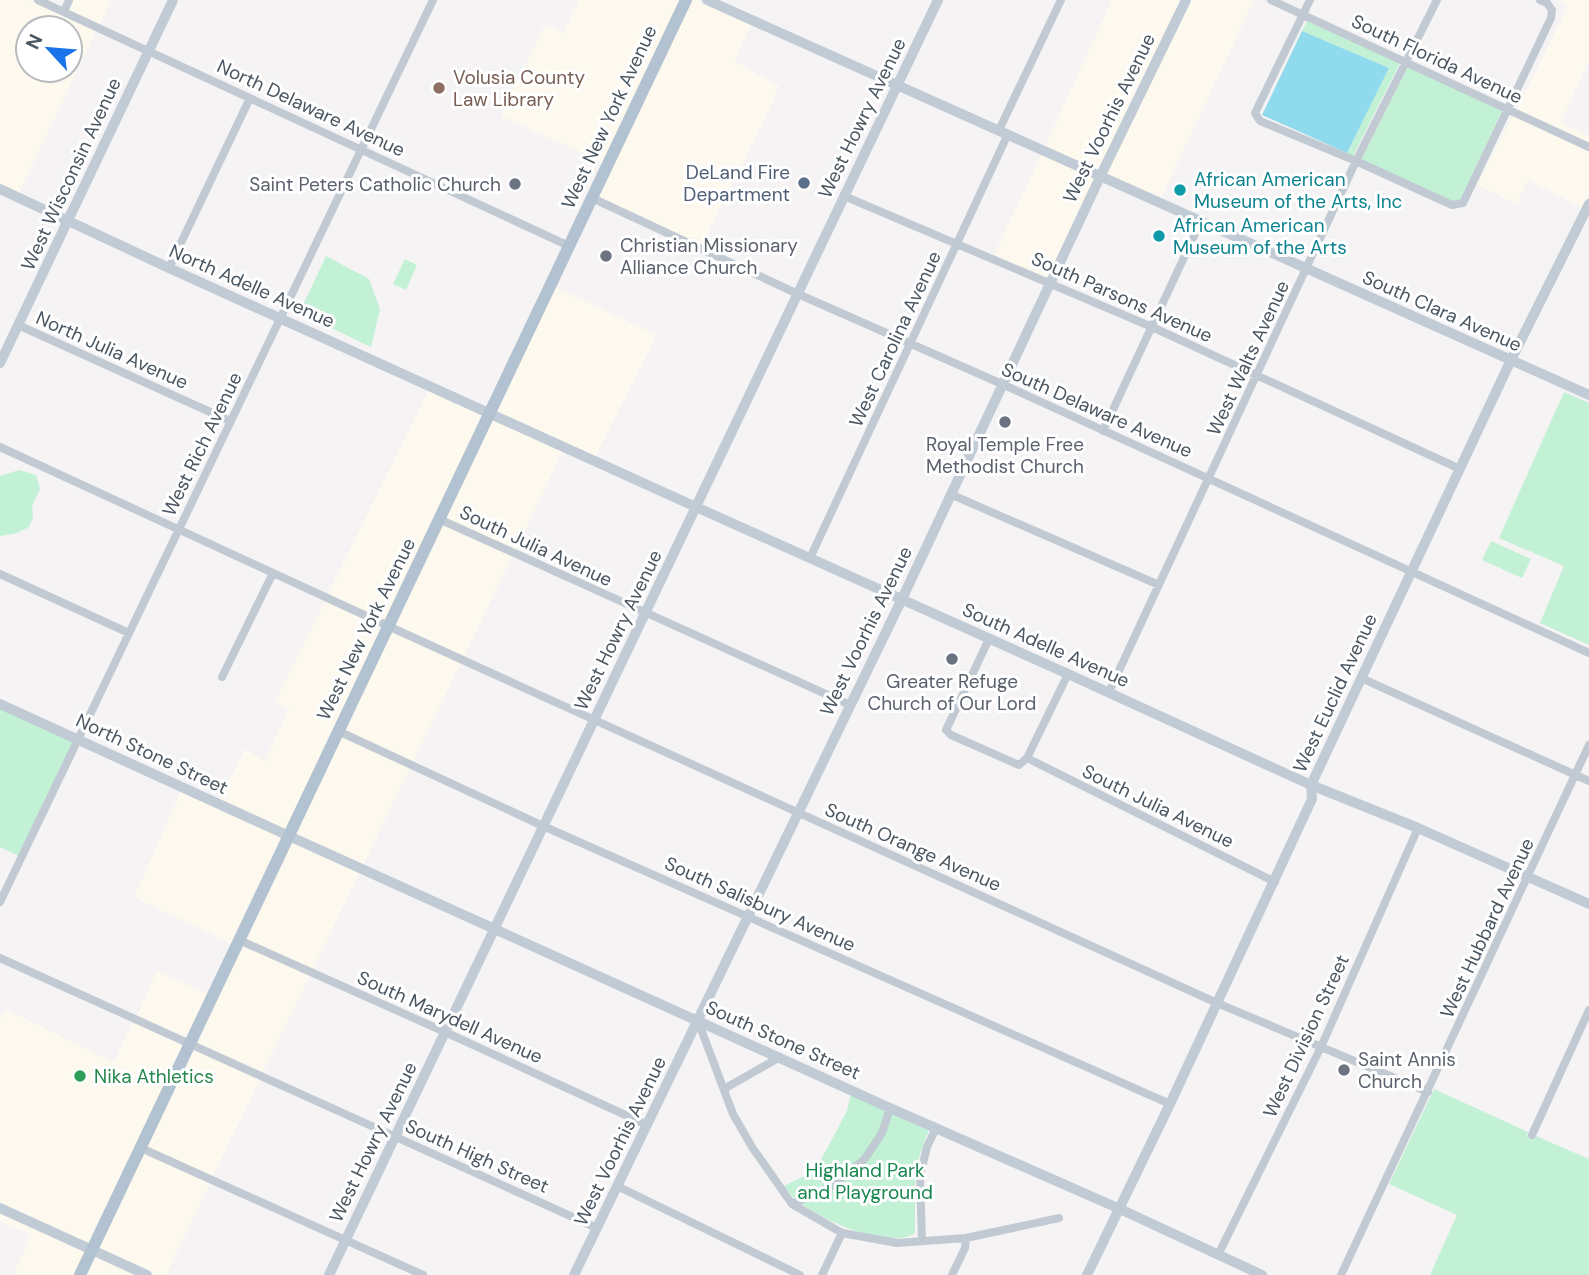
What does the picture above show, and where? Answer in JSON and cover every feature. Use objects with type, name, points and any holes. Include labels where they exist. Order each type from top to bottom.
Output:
[{"type":"main road","name":"West New York Avenue","points":[[80,1275],[686,0]]},
{"type":"street","name":"North Delaware Avenue","points":[[38,0],[569,246]]},
{"type":"street","points":[[64,12],[69,0]]},
{"type":"street","name":"West Wisconsin Avenue","points":[[0,363],[173,0]]},
{"type":"street","name":"West Rich Avenue","points":[[0,902],[433,0]]},
{"type":"street","name":"South Clara Avenue","points":[[707,0],[1589,395]]},
{"type":"street","name":"West Howry Avenue","points":[[329,1275],[938,0]]},
{"type":"street","name":"West Carolina Avenue","points":[[810,558],[957,244],[1061,0]]},
{"type":"street","name":"West Voorhis Avenue","points":[[574,1275],[902,599],[1186,0]]},
{"type":"street","name":"South Florida Avenue","points":[[1271,0],[1589,148]]},
{"type":"street","points":[[1310,0],[1255,113],[1260,121],[1452,205],[1463,203],[1551,18],[1552,10],[1540,0]]},
{"type":"street","name":"West Walts Avenue","points":[[1109,692],[1356,161],[1437,0]]},
{"type":"street","points":[[169,268],[250,97]]},
{"type":"street","name":"North Adelle Avenue","points":[[0,189],[490,414]]},
{"type":"street","name":"South Parsons Avenue","points":[[844,196],[1152,327],[1460,469]]},
{"type":"street","name":"South Delaware Avenue","points":[[592,198],[1589,653]]},
{"type":"street","name":"West Euclid Avenue","points":[[1091,1274],[1275,882],[1312,799],[1311,785],[1511,360],[1589,204]]},
{"type":"street","points":[[1103,431],[1201,221]]},
{"type":"street","name":"North Julia Avenue","points":[[18,325],[230,421]]},
{"type":"street","name":"South Adelle Avenue","points":[[490,414],[1311,785],[1418,828],[1589,904]]},
{"type":"street","name":"South Orange Avenue","points":[[0,447],[1217,1003],[1428,1092]]},
{"type":"street","points":[[950,494],[1159,586]]},
{"type":"street","name":"South Julia Avenue","points":[[439,519],[850,705]]},
{"type":"street","points":[[222,677],[273,573]]},
{"type":"street","points":[[0,574],[129,633]]},
{"type":"street","points":[[989,639],[946,730],[951,735],[1019,765],[1027,758],[1068,674]]},
{"type":"street","points":[[1361,678],[1589,780]]},
{"type":"street","name":"North Stone Street","points":[[0,704],[289,836]]},
{"type":"street","name":"South Salisbury Avenue","points":[[338,731],[543,826],[1170,1104]]},
{"type":"street","name":"West Hubbard Avenue","points":[[1341,1275],[1589,746]]},
{"type":"street","name":"South Julia Avenue","points":[[1027,758],[1275,882]]},
{"type":"street","name":"West Division Street","points":[[1218,1255],[1321,1047],[1418,828]]},
{"type":"street","name":"South Stone Street","points":[[289,836],[1262,1275]]},
{"type":"street","name":"South Marydell Avenue","points":[[239,940],[647,1125]]},
{"type":"street","name":"South High Street","points":[[0,958],[597,1227]]},
{"type":"street","points":[[1532,1135],[1589,1010]]},
{"type":"street","points":[[698,1021],[733,1114],[752,1147],[792,1204],[842,1233],[897,1243],[966,1238],[1059,1218]]},
{"type":"street","points":[[724,1089],[780,1057]]},
{"type":"street","points":[[792,1204],[830,1187],[864,1160],[882,1133],[891,1108]]},
{"type":"street","points":[[922,1241],[920,1176],[927,1147],[936,1128]]},
{"type":"street","points":[[141,1148],[423,1275]]},
{"type":"street","points":[[617,1186],[800,1275]]},
{"type":"street","points":[[0,1208],[147,1275]]},
{"type":"street","points":[[822,1275],[842,1233]]},
{"type":"street","points":[[952,1275],[965,1248],[966,1238]]},
{"type":"shaded area","points":[[0,0],[28,0],[59,14],[14,14],[14,84],[71,84],[19,193],[0,184]]},
{"type":"shaded area","points":[[74,0],[111,0],[100,24],[84,17],[84,14],[69,10]]},
{"type":"shaded area","points":[[579,0],[681,0],[604,163],[501,116],[545,24],[563,33]]},
{"type":"shaded area","points":[[691,0],[697,0],[751,25],[734,61],[779,86],[702,245],[598,196]]},
{"type":"shaded area","points":[[1112,0],[1181,0],[1098,170],[1045,146]]},
{"type":"shaded area","points":[[1191,0],[1254,0],[1161,198],[1107,174]]},
{"type":"shaded area","points":[[1559,0],[1589,0],[1589,60],[1561,122],[1589,136],[1589,143],[1517,109],[1568,6]]},
{"type":"shaded area","points":[[84,26],[96,31],[84,56]]},
{"type":"shaded area","points":[[1513,116],[1589,152],[1589,194],[1582,208],[1528,180],[1517,204],[1477,185]]},
{"type":"shaded area","points":[[1042,153],[1095,177],[1048,277],[994,255]]},
{"type":"shaded area","points":[[555,287],[657,335],[595,457],[495,412]]},
{"type":"shaded area","points":[[429,390],[484,415],[386,620],[328,594]]},
{"type":"shaded area","points":[[492,419],[563,451],[515,550],[445,518]]},
{"type":"shaded area","points":[[442,525],[512,557],[464,656],[394,624]]},
{"type":"shaded area","points":[[325,601],[383,628],[286,831],[219,800],[245,749],[265,761],[289,709],[275,701]]},
{"type":"shaded area","points":[[391,631],[461,663],[413,761],[344,729]]},
{"type":"shaded area","points":[[341,736],[410,768],[363,865],[294,834]]},
{"type":"shaded area","points":[[181,791],[283,838],[232,944],[134,897]]},
{"type":"shaded area","points":[[291,841],[360,872],[313,969],[245,938]]},
{"type":"shaded area","points":[[241,945],[310,976],[263,1072],[196,1042]]},
{"type":"shaded area","points":[[157,971],[208,994],[187,1038],[137,1015]]},
{"type":"shaded area","points":[[5,1009],[114,1062],[133,1022],[184,1046],[90,1245],[0,1204],[0,1020]]},
{"type":"shaded area","points":[[192,1049],[260,1080],[213,1176],[146,1146]]},
{"type":"shaded area","points":[[143,1153],[210,1183],[166,1275],[156,1275],[98,1248]]},
{"type":"shaded area","points":[[0,1213],[87,1252],[75,1275],[13,1275],[31,1235],[0,1221]]},
{"type":"shaded area","points":[[95,1255],[137,1275],[85,1275]]},
{"type":"green space","points":[[1307,21],[1400,63],[1353,156],[1347,153],[1389,68],[1302,31]]},
{"type":"green space","points":[[1408,67],[1502,111],[1460,200],[1453,201],[1361,160]]},
{"type":"green space","points":[[326,256],[369,279],[380,309],[371,347],[304,317],[299,312]]},
{"type":"green space","points":[[405,259],[417,265],[406,290],[393,284]]},
{"type":"green space","points":[[1564,392],[1589,403],[1589,645],[1540,623],[1564,566],[1499,538]]},
{"type":"green space","points":[[19,470],[36,475],[40,489],[32,506],[33,518],[29,527],[17,533],[0,536],[0,476]]},
{"type":"green space","points":[[1491,541],[1531,559],[1522,578],[1482,560]]},
{"type":"green space","points":[[0,704],[78,740],[21,857],[0,847]]},
{"type":"green space","points":[[1434,1089],[1528,1132],[1527,1136],[1534,1140],[1536,1136],[1589,1159],[1589,1275],[1430,1275],[1457,1215],[1389,1184]]},
{"type":"green space","name":"Highland Park and Playground","points":[[851,1093],[929,1130],[915,1176],[915,1233],[903,1238],[871,1236],[836,1223],[805,1207],[784,1186],[815,1171],[847,1111]]},
{"type":"water","points":[[1302,31],[1389,68],[1347,153],[1262,115]]},
{"type":"place","name":"Volusia County Law Library","points":[[439,88]]},
{"type":"place","name":"DeLand Fire Department","points":[[804,183]]},
{"type":"place","name":"Saint Peters Catholic Church","points":[[515,184]]},
{"type":"place","name":"African American Museum of the Arts, Inc","points":[[1180,190]]},
{"type":"place","name":"African American Museum of the Arts","points":[[1159,236]]},
{"type":"place","name":"Christian Missionary Alliance Church","points":[[606,256]]},
{"type":"place","name":"Royal Temple Free Methodist Church","points":[[1005,422]]},
{"type":"place","name":"Greater Refuge Church of Our Lord","points":[[952,659]]},
{"type":"place","name":"Saint Annis Church","points":[[1344,1070]]},
{"type":"place","name":"Nika Athletics","points":[[80,1076]]}]
